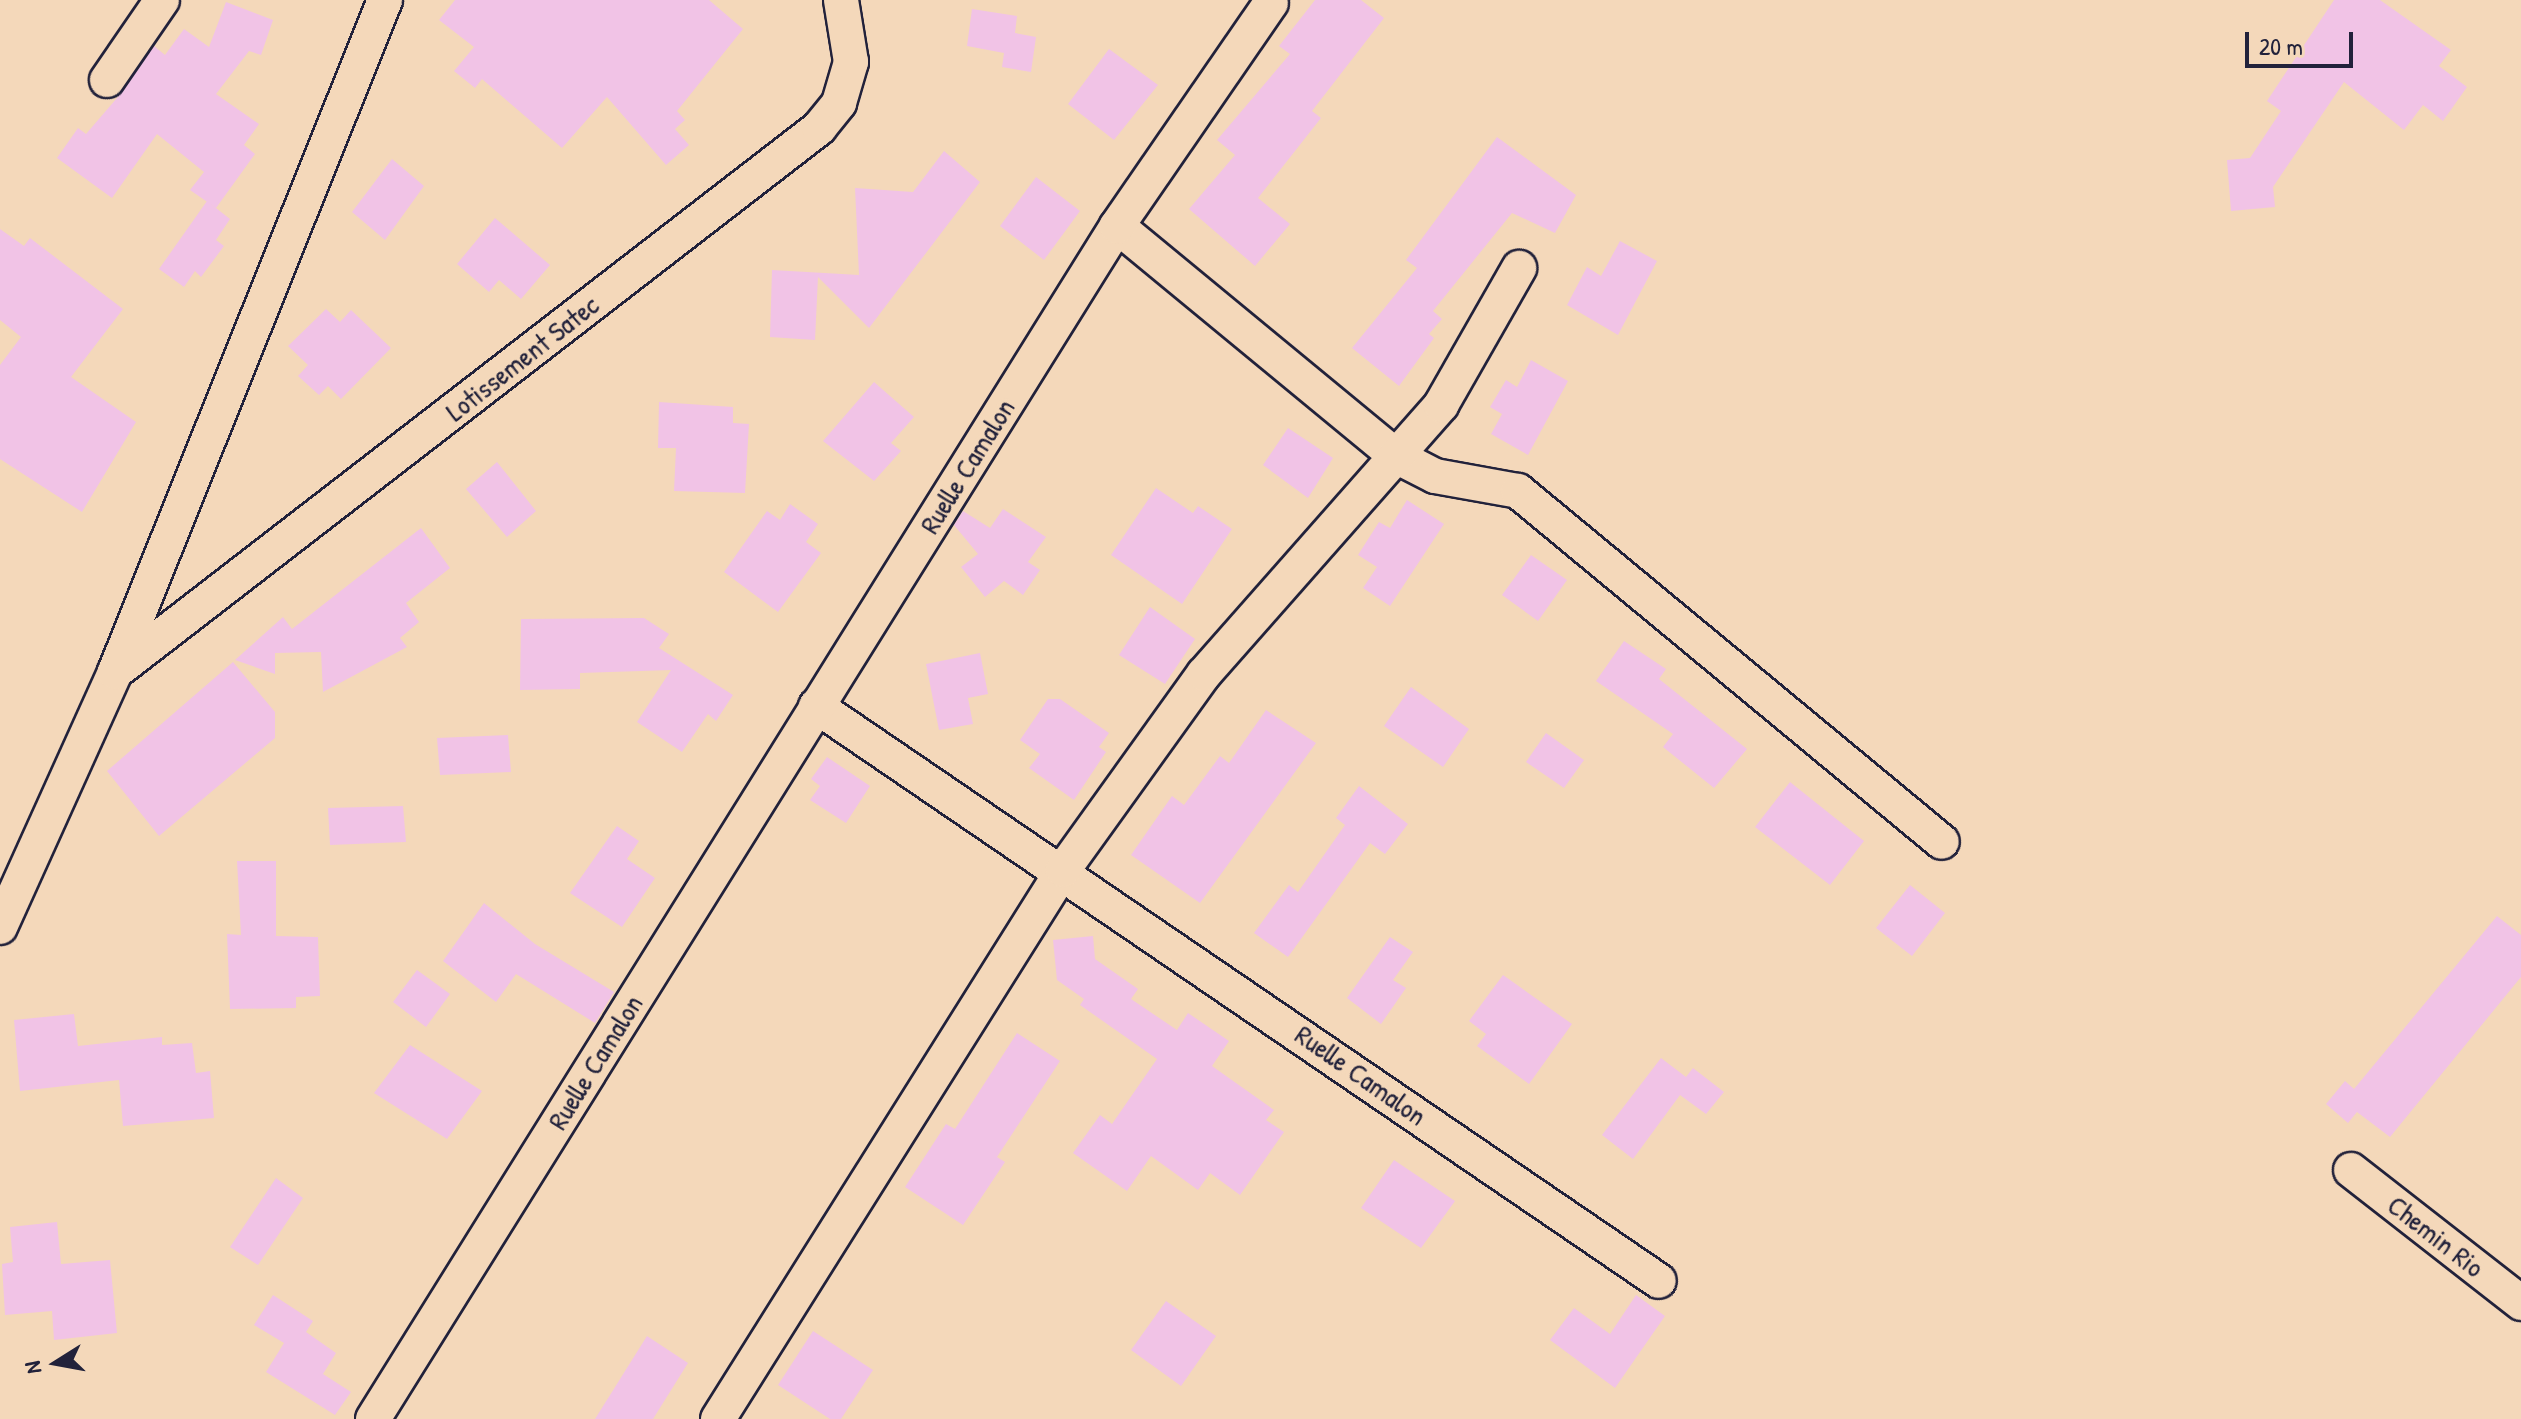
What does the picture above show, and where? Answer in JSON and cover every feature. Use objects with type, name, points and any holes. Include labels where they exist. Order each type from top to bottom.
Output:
[{"type":"street","points":[[107,80],[162,0]]},
{"type":"street","name":"Lotissement Satec","points":[[0,927],[115,672],[385,0]]},
{"type":"street","name":"Lotissement Satec","points":[[115,672],[819,128],[839,103],[851,62],[841,0]]},
{"type":"street","name":"Ruelle Camalon","points":[[373,1419],[1117,226],[1271,3]]},
{"type":"street","points":[[1117,226],[1396,456],[1435,476],[1518,491],[1942,842]]},
{"type":"street","points":[[718,1419],[1063,870],[1204,674],[1441,405],[1519,268]]},
{"type":"street","name":"Ruelle Camalon","points":[[816,706],[1063,870],[1659,1281]]},
{"type":"street","name":"Chemin Rio","points":[[2351,1170],[2521,1303]]},
{"type":"building","points":[[455,0],[709,0],[743,29],[677,111],[685,120],[675,129],[689,145],[666,165],[607,97],[562,148],[482,79],[475,88],[454,71],[474,47],[439,20]]},
{"type":"building","points":[[1315,0],[1361,0],[1384,18],[1312,111],[1321,118],[1258,198],[1290,224],[1255,266],[1189,209],[1235,155],[1217,140],[1290,54],[1279,46]]},
{"type":"building","points":[[2334,0],[2380,0],[2451,50],[2439,66],[2467,87],[2443,121],[2423,105],[2404,130],[2344,82],[2273,187],[2275,207],[2231,211],[2227,160],[2250,158],[2281,111],[2267,101]]},
{"type":"building","points":[[226,2],[273,20],[261,55],[249,51],[216,94],[259,124],[244,145],[255,154],[216,208],[190,190],[204,172],[157,134],[112,198],[57,158],[78,128],[86,134],[123,91],[154,46],[165,55],[184,29],[209,47]]},
{"type":"building","points":[[972,9],[1017,16],[1015,33],[1036,37],[1031,72],[1002,67],[1004,53],[967,46]]},
{"type":"building","points":[[1109,49],[1158,85],[1114,140],[1068,104]]},
{"type":"building","points":[[1497,137],[1576,195],[1555,233],[1512,213],[1433,311],[1442,319],[1429,334],[1434,338],[1399,386],[1352,348],[1417,268],[1406,260]]},
{"type":"building","points":[[944,151],[980,182],[869,328],[818,277],[815,340],[770,337],[772,270],[859,275],[855,188],[913,192]]},
{"type":"building","points":[[392,159],[424,186],[385,240],[352,212]]},
{"type":"building","points":[[1036,177],[1080,211],[1044,260],[1000,226]]},
{"type":"building","points":[[207,201],[230,219],[216,240],[224,246],[201,277],[195,271],[184,287],[159,269]]},
{"type":"building","points":[[495,218],[550,265],[521,299],[499,280],[489,292],[457,264]]},
{"type":"building","points":[[0,229],[24,246],[30,238],[123,309],[71,377],[136,422],[82,512],[0,459],[0,365],[21,337],[0,320]]},
{"type":"building","points":[[1620,241],[1657,261],[1618,335],[1567,305],[1587,267],[1601,276]]},
{"type":"building","points":[[326,309],[340,322],[351,310],[391,348],[341,399],[328,386],[319,395],[298,376],[308,365],[288,346]]},
{"type":"building","points":[[1531,360],[1568,381],[1528,455],[1491,434],[1502,414],[1490,407],[1506,380],[1517,387]]},
{"type":"building","points":[[874,382],[914,417],[891,443],[901,451],[874,481],[823,441]]},
{"type":"building","points":[[659,402],[733,407],[733,423],[749,424],[745,493],[674,491],[676,448],[658,448]]},
{"type":"building","points":[[1288,428],[1333,458],[1308,498],[1263,465]]},
{"type":"building","points":[[497,462],[536,511],[507,537],[466,489]]},
{"type":"building","points":[[1156,488],[1193,513],[1198,506],[1232,529],[1182,604],[1111,555]]},
{"type":"building","points":[[1407,500],[1444,524],[1390,606],[1363,588],[1377,567],[1358,555],[1379,522],[1390,528]]},
{"type":"building","points":[[790,504],[818,524],[806,542],[821,553],[778,612],[724,572],[767,511],[780,520]]},
{"type":"building","points":[[1003,509],[1046,537],[1028,562],[1040,570],[1023,595],[1004,581],[985,597],[961,567],[978,554],[954,525],[963,511],[990,528]]},
{"type":"building","points":[[421,528],[450,568],[406,603],[419,622],[400,638],[407,647],[323,692],[321,652],[275,653],[275,674],[235,660],[283,617],[292,629]]},
{"type":"building","points":[[1531,555],[1567,580],[1538,621],[1502,595]]},
{"type":"building","points":[[1150,607],[1195,639],[1165,684],[1119,655]]},
{"type":"building","points":[[644,618],[669,634],[659,648],[733,695],[716,721],[708,714],[682,752],[637,722],[671,670],[580,673],[580,689],[520,690],[521,619]]},
{"type":"building","points":[[1624,641],[1666,669],[1659,679],[1747,749],[1714,788],[1663,747],[1673,734],[1596,681]]},
{"type":"building","points":[[980,653],[988,694],[968,698],[973,724],[939,730],[926,664]]},
{"type":"building","points":[[233,662],[275,712],[275,738],[159,836],[107,771]]},
{"type":"building","points":[[1411,687],[1469,729],[1443,767],[1384,726]]},
{"type":"building","points":[[1048,699],[1060,699],[1109,733],[1099,747],[1106,752],[1074,800],[1029,768],[1040,754],[1020,740]]},
{"type":"building","points":[[1266,710],[1316,743],[1200,903],[1131,855],[1172,796],[1184,805],[1220,756],[1229,763]]},
{"type":"building","points":[[1546,733],[1584,760],[1564,788],[1526,762]]},
{"type":"building","points":[[508,735],[511,772],[440,775],[437,738]]},
{"type":"building","points":[[827,757],[870,786],[846,823],[810,800],[820,786],[811,779]]},
{"type":"building","points":[[1790,782],[1864,841],[1830,885],[1755,827]]},
{"type":"building","points":[[1359,786],[1408,824],[1385,854],[1370,843],[1288,957],[1254,933],[1289,885],[1298,892],[1345,825],[1336,818]]},
{"type":"building","points":[[403,806],[406,842],[330,845],[328,808]]},
{"type":"building","points":[[617,826],[639,841],[627,859],[655,878],[622,927],[570,893]]},
{"type":"building","points":[[237,861],[276,861],[276,936],[318,937],[320,996],[296,997],[296,1008],[230,1009],[227,934],[241,935]]},
{"type":"building","points":[[1910,885],[1945,913],[1912,956],[1876,928]]},
{"type":"building","points":[[484,903],[535,944],[614,992],[595,1023],[516,974],[496,1002],[443,961]]},
{"type":"building","points":[[2497,916],[2521,935],[2521,977],[2390,1137],[2357,1112],[2348,1123],[2326,1104],[2345,1081],[2354,1089]]},
{"type":"building","points":[[1093,936],[1095,959],[1138,989],[1131,999],[1177,1030],[1188,1013],[1229,1041],[1212,1066],[1274,1110],[1266,1120],[1284,1132],[1240,1195],[1210,1173],[1198,1190],[1151,1156],[1127,1191],[1073,1153],[1100,1115],[1112,1124],[1157,1059],[1080,1005],[1084,999],[1057,980],[1053,940]]},
{"type":"building","points":[[1390,937],[1413,952],[1393,980],[1406,988],[1381,1024],[1347,998]]},
{"type":"building","points":[[417,970],[450,994],[426,1027],[393,1002]]},
{"type":"building","points":[[1503,975],[1572,1024],[1529,1084],[1477,1046],[1486,1034],[1469,1021]]},
{"type":"building","points":[[74,1014],[78,1046],[162,1037],[162,1045],[192,1043],[196,1073],[210,1071],[214,1118],[123,1126],[119,1080],[20,1091],[14,1020]]},
{"type":"building","points":[[1017,1033],[1060,1061],[997,1157],[1005,1162],[963,1225],[905,1187],[946,1124],[955,1129]]},
{"type":"building","points":[[410,1045],[482,1091],[447,1139],[374,1093]]},
{"type":"building","points":[[1661,1058],[1686,1077],[1693,1068],[1724,1092],[1706,1114],[1680,1095],[1633,1159],[1602,1135]]},
{"type":"building","points":[[1394,1160],[1455,1201],[1421,1248],[1361,1208]]},
{"type":"building","points":[[276,1178],[303,1198],[258,1265],[230,1247]]},
{"type":"building","points":[[57,1222],[61,1264],[110,1260],[117,1333],[54,1340],[52,1311],[5,1315],[2,1264],[13,1262],[10,1227]]},
{"type":"building","points":[[273,1295],[313,1321],[306,1332],[336,1353],[323,1374],[351,1392],[335,1415],[266,1372],[284,1343],[254,1325]]},
{"type":"building","points":[[1636,1295],[1665,1316],[1615,1388],[1550,1340],[1574,1308],[1610,1334]]},
{"type":"building","points":[[1166,1301],[1216,1336],[1181,1386],[1131,1350]]},
{"type":"building","points":[[813,1331],[873,1370],[841,1419],[830,1419],[778,1385]]},
{"type":"building","points":[[647,1336],[688,1363],[653,1419],[595,1419]]}]
